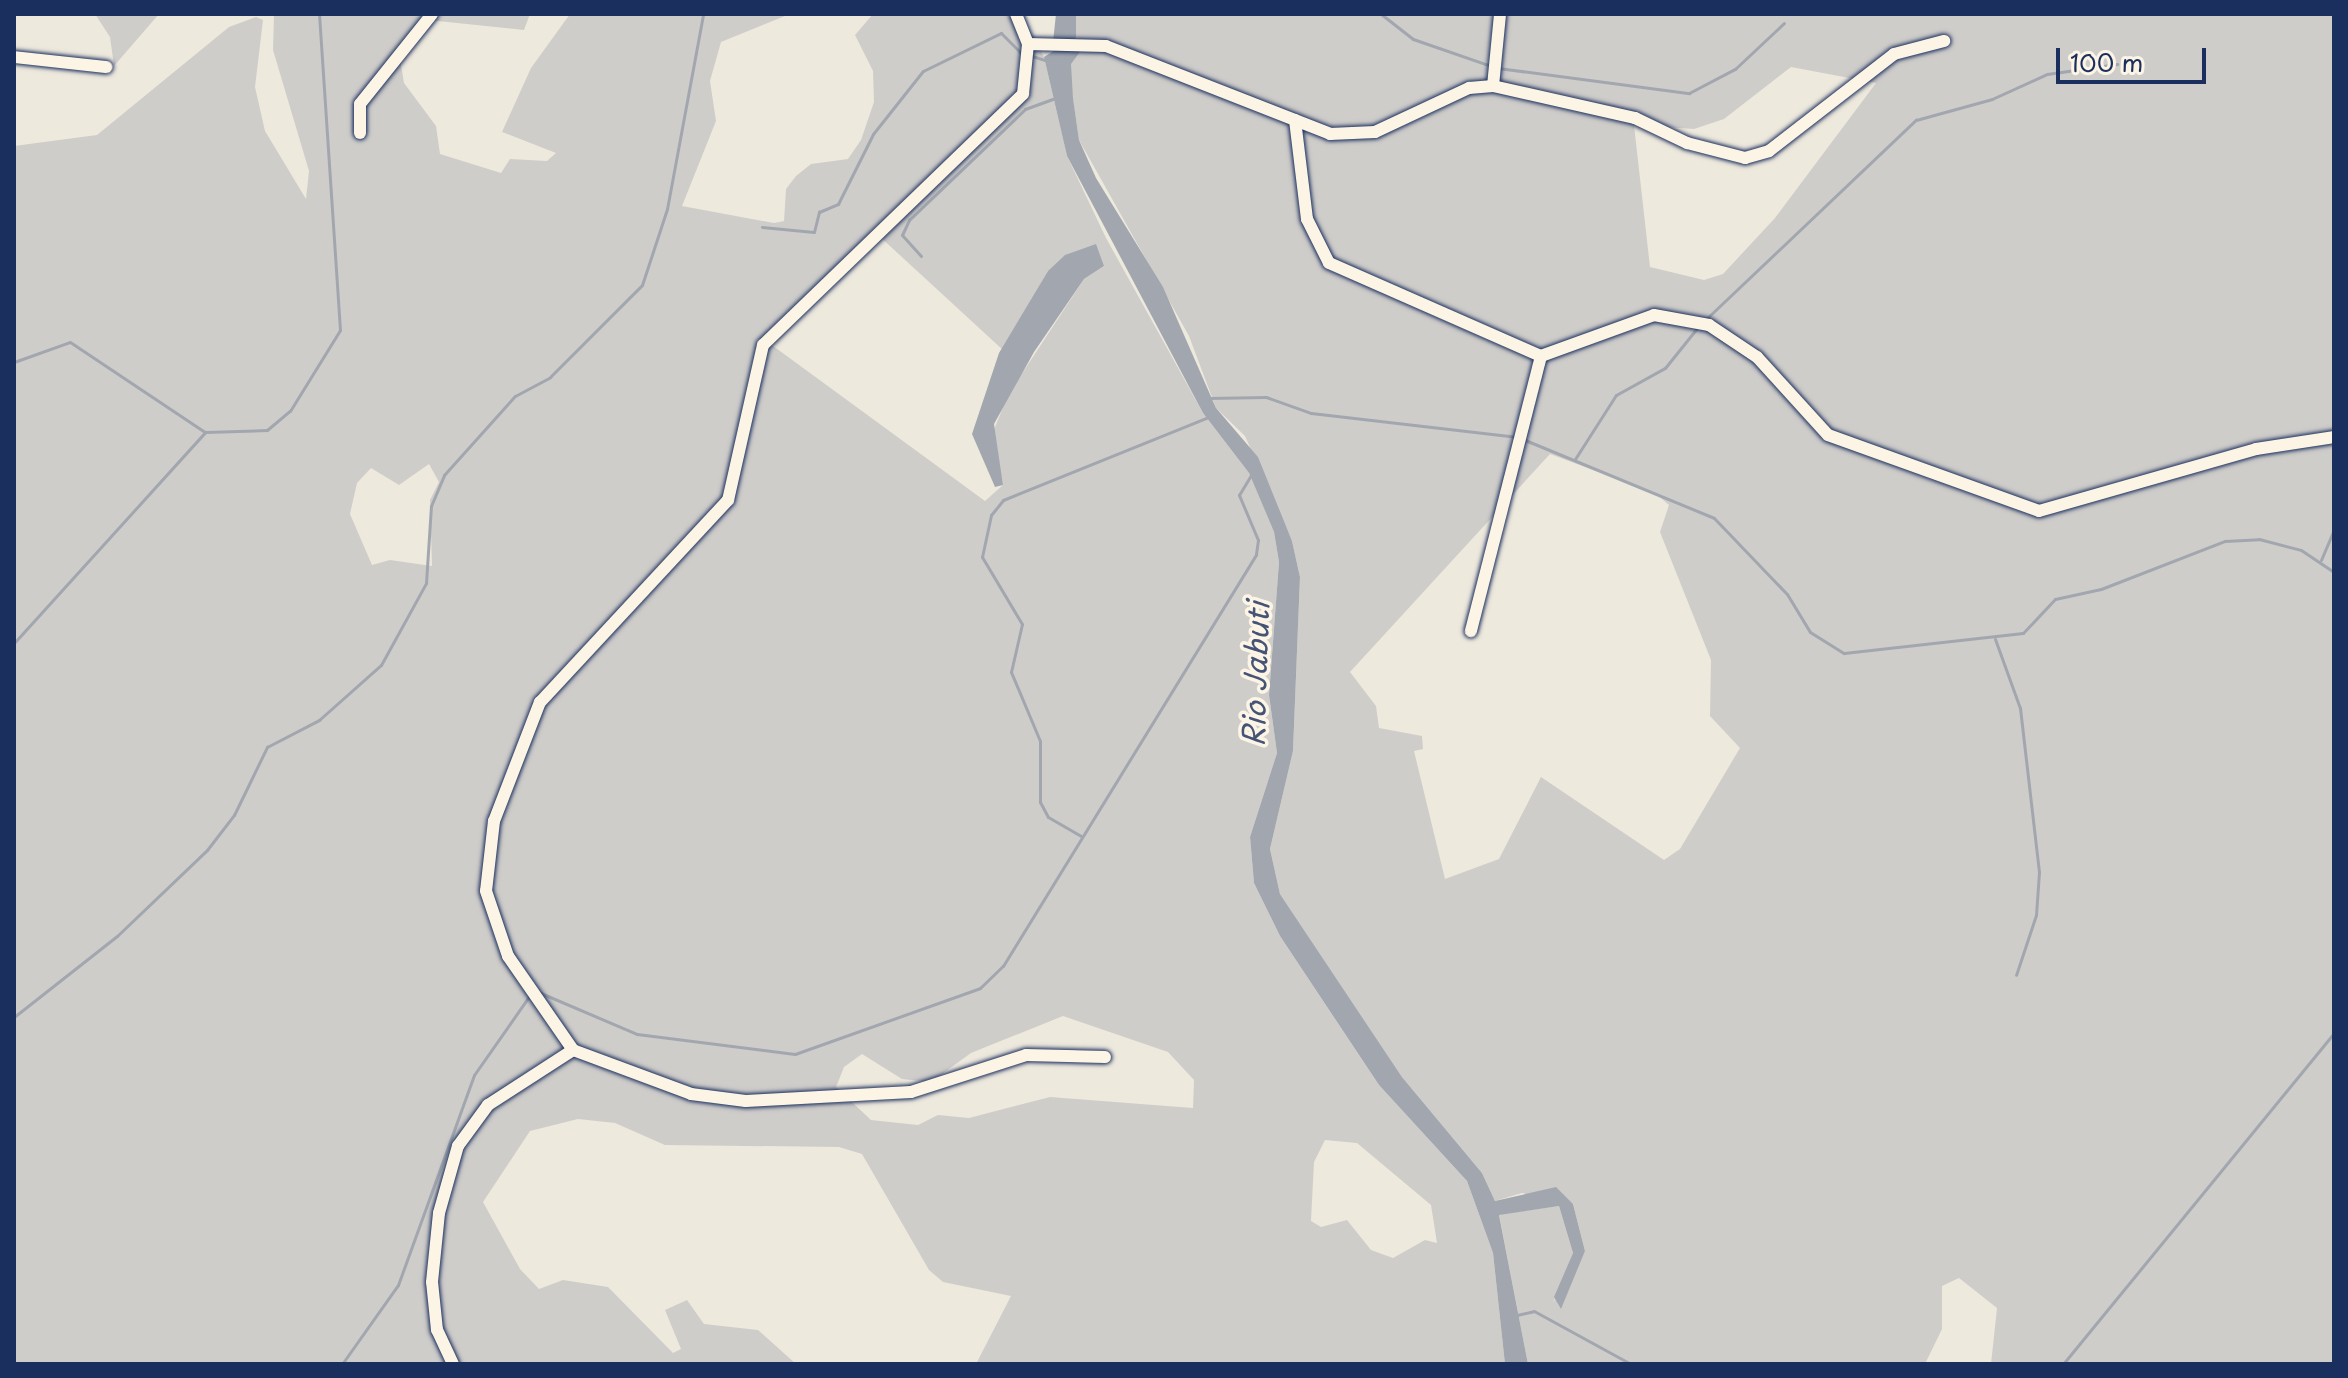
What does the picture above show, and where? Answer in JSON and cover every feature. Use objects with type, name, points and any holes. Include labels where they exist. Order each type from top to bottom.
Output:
[{"type":"street","points":[[360,133],[360,104],[432,14]]},
{"type":"street","points":[[1016,14],[1028,44],[1023,94],[766,340],[724,507],[540,702],[494,821],[486,891],[508,956],[573,1050],[691,1094],[746,1101],[911,1092],[1026,1055],[1105,1057]]},
{"type":"street","points":[[1493,86],[1500,14]]},
{"type":"street","points":[[1028,44],[1077,43],[1116,49],[1330,134],[1375,132],[1469,88],[1493,86],[1627,116],[1687,143],[1752,157],[1894,54],[1944,41]]},
{"type":"street","points":[[14,57],[106,67]]},
{"type":"street","points":[[1295,120],[1307,219],[1326,260],[1541,356],[1654,315],[1709,325],[1757,357],[1828,435],[2039,511],[2256,449],[2334,437]]},
{"type":"street","points":[[1471,631],[1541,356]]},
{"type":"street","points":[[453,1364],[437,1330],[432,1282],[439,1213],[458,1146],[488,1105],[573,1050]]},
{"type":"shaded area","points":[[95,14],[159,14],[114,66],[110,37]]},
{"type":"shaded area","points":[[274,14],[530,14],[524,30],[428,20],[399,53],[404,83],[436,126],[440,154],[501,173],[510,159],[547,161],[556,153],[502,132],[531,68],[570,14],[790,14],[721,42],[710,81],[716,121],[682,206],[774,223],[784,221],[786,189],[796,176],[811,164],[848,159],[861,140],[874,102],[873,71],[855,35],[873,14],[1020,14],[1044,57],[1067,156],[1106,238],[1203,413],[1249,473],[1274,532],[1279,562],[1269,695],[1277,753],[1250,837],[1254,883],[1280,936],[1379,1085],[1467,1181],[1493,1253],[1505,1364],[976,1364],[1011,1296],[943,1282],[929,1270],[862,1154],[839,1147],[665,1145],[615,1123],[578,1119],[530,1131],[483,1202],[520,1269],[539,1289],[563,1280],[608,1287],[673,1353],[681,1349],[665,1310],[687,1300],[704,1324],[758,1330],[796,1364],[14,1364],[14,146],[97,135],[229,27],[256,17],[263,20],[255,87],[265,131],[306,199],[309,171],[273,50]],"holes":[[[878,235],[1003,350],[1048,271],[1104,266],[1084,279],[1008,395],[993,432],[1003,485],[985,501],[769,343]],[[429,464],[439,482],[430,500],[432,566],[390,560],[372,565],[350,514],[357,483],[371,468],[399,485]],[[1063,1016],[1168,1052],[1194,1080],[1193,1108],[1050,1097],[969,1118],[938,1115],[918,1125],[871,1120],[836,1087],[844,1067],[862,1054],[902,1079],[931,1082],[971,1053]],[[1325,1140],[1357,1143],[1431,1205],[1437,1243],[1425,1240],[1393,1258],[1371,1250],[1347,1220],[1321,1227],[1311,1221],[1314,1162]]]},
{"type":"shaded area","points":[[1056,14],[1076,14],[1076,38],[1067,43],[1085,45],[1071,64],[1073,98],[1079,140],[1096,178],[1163,287],[1216,408],[1258,457],[1292,541],[1300,577],[1293,751],[1270,849],[1280,894],[1402,1077],[1482,1173],[1495,1201],[1556,1187],[1573,1204],[1585,1251],[1561,1309],[1554,1297],[1573,1253],[1559,1206],[1499,1215],[1528,1364],[1505,1364],[1493,1253],[1467,1181],[1379,1085],[1280,936],[1254,883],[1250,837],[1277,753],[1269,695],[1279,562],[1274,532],[1249,473],[1203,413],[1067,156],[1044,57],[1065,44],[1053,42]]},
{"type":"shaded area","points":[[1076,14],[2334,14],[2334,1364],[1991,1364],[1997,1308],[1959,1278],[1942,1286],[1942,1329],[1925,1364],[1528,1364],[1499,1214],[1559,1206],[1573,1253],[1553,1303],[1585,1251],[1573,1204],[1522,1193],[1495,1201],[1482,1173],[1402,1077],[1280,894],[1270,849],[1293,751],[1300,577],[1292,541],[1245,436],[1216,408],[1189,336],[1079,140],[1065,44],[1076,38]],"holes":[[[1791,67],[1876,83],[1775,218],[1723,274],[1704,280],[1650,267],[1634,125],[1694,129],[1724,119]],[[1550,454],[1655,493],[1669,505],[1660,532],[1711,660],[1710,716],[1740,748],[1680,849],[1664,860],[1541,777],[1499,859],[1445,879],[1414,751],[1423,749],[1422,736],[1379,728],[1376,706],[1350,672]]]},
{"type":"shaded area","points":[[1096,244],[1104,266],[1084,279],[1034,352],[994,424],[1003,485],[995,487],[972,434],[999,353],[1048,271],[1065,255]]},
{"type":"waterway","points":[[14,362],[70,342],[205,432],[267,430],[290,411],[340,330],[319,14]]},
{"type":"waterway","points":[[14,1017],[117,936],[207,850],[234,815],[267,747],[319,720],[381,665],[426,583],[431,506],[444,475],[515,396],[550,377],[642,285],[667,209],[703,14]]},
{"type":"waterway","points":[[1381,14],[1413,39],[1491,66]]},
{"type":"waterway","points":[[1498,68],[1689,93],[1735,69],[1784,23]]},
{"type":"waterway","points":[[762,227],[814,232],[819,212],[838,204],[873,134],[923,71],[1001,33],[1022,54]]},
{"type":"waterway","points":[[1029,55],[1048,61]]},
{"type":"waterway","points":[[1705,320],[1916,120],[1992,99],[2047,74],[2117,64]]},
{"type":"waterway","points":[[921,256],[902,235],[909,220],[1025,109],[1053,99]]},
{"type":"waterway","points":[[1575,459],[1616,395],[1665,368],[1697,328]]},
{"type":"waterway","points":[[1208,398],[1266,397],[1311,413],[1518,437]]},
{"type":"waterway","points":[[1081,836],[1048,817],[1040,802],[1040,741],[1011,672],[1022,624],[982,557],[991,515],[1003,500],[1211,416]]},
{"type":"waterway","points":[[14,643],[205,432]]},
{"type":"waterway","points":[[1525,440],[1714,518],[1787,594],[1810,632],[1844,653],[2023,633],[2055,599],[2101,589],[2225,541],[2259,539],[2301,550],[2334,572]]},
{"type":"waterway","name":"Rio Jabuti","points":[[536,991],[637,1034],[795,1054],[980,988],[1003,966],[1256,554],[1258,540],[1239,495],[1251,475]]},
{"type":"waterway","points":[[2321,560],[2334,530]]},
{"type":"waterway","points":[[1995,639],[2020,708],[2039,872],[2036,915],[2016,975]]},
{"type":"waterway","points":[[342,1364],[398,1285],[474,1075],[530,995]]},
{"type":"waterway","points":[[2063,1364],[2334,1033]]},
{"type":"waterway","points":[[1517,1315],[1534,1311],[1631,1364]]}]
